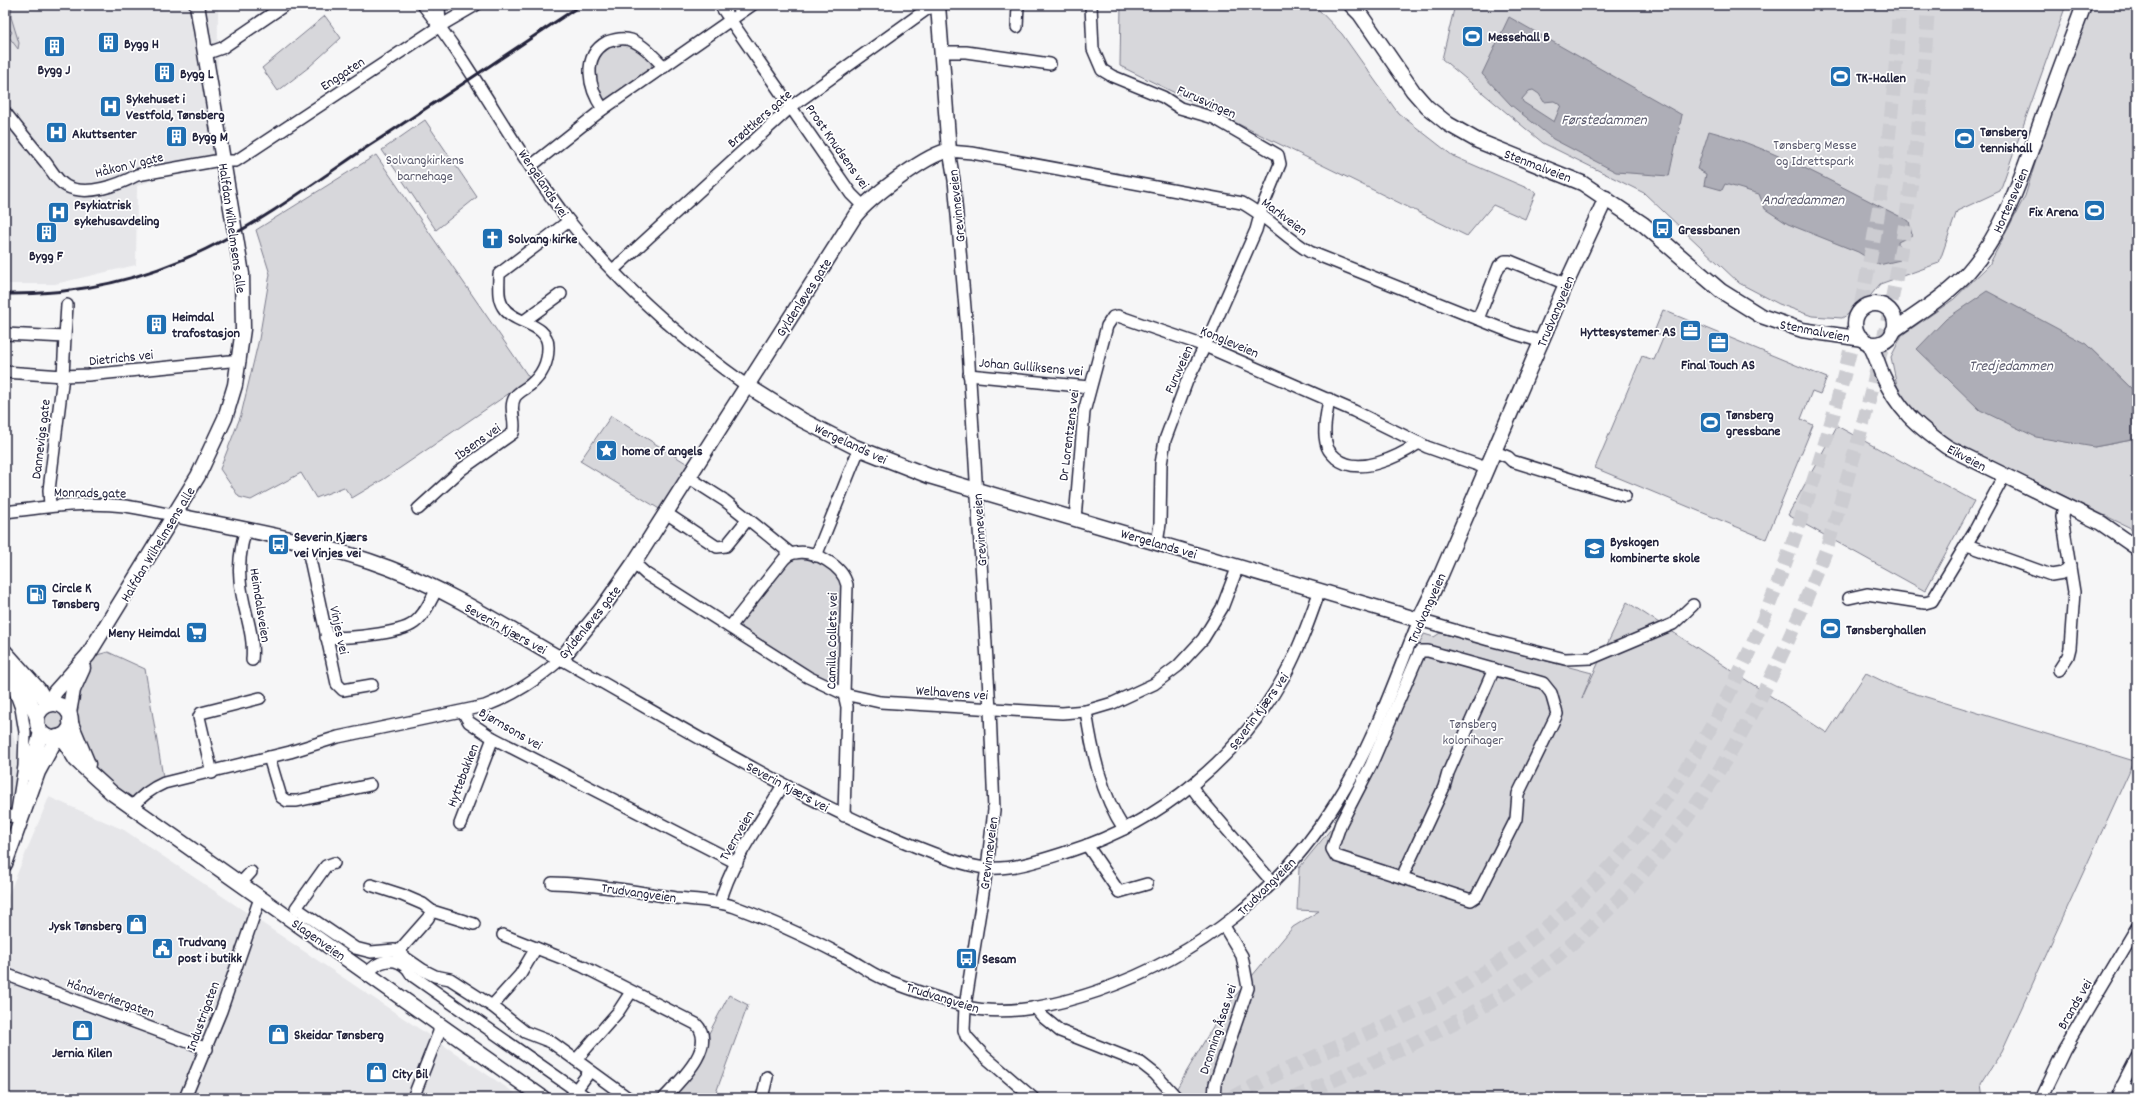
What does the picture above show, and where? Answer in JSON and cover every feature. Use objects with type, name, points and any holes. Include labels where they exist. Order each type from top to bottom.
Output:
[{"type":"main road","name":"Halfdan Wilhelmsens alle","points":[[70,717],[73,690],[88,655],[198,476],[215,442],[230,404],[240,360],[243,329],[242,274],[197,5]]},
{"type":"main road","name":"Stenmalveien","points":[[1351,5],[1360,14],[1413,91],[1427,107],[1448,124],[1478,141],[1572,178],[1606,198],[1643,224],[1712,284],[1761,316],[1777,323],[1802,330],[1866,341],[1881,343],[1891,335]]},
{"type":"main road","name":"Hortensveien","points":[[1891,335],[1928,305],[1947,292],[1970,270],[1983,253],[1999,227],[2022,174],[2084,5]]},
{"type":"main road","name":"Grevinneveien","points":[[938,6],[949,151]]},
{"type":"main road","name":"Gyldenløves gate","points":[[561,659],[601,610],[634,563],[746,385],[863,206],[935,154],[949,151]]},
{"type":"main road","name":"Trudvangveien","points":[[1419,620],[1440,577],[1566,284],[1606,198]]},
{"type":"main road","name":"Stenmalveien","points":[[1747,306],[1789,320],[1824,326],[1841,325],[1856,317],[1860,311],[1870,305],[1883,306],[1888,309]]},
{"type":"main road","name":"Hortensveien","points":[[1888,309],[1901,310],[1928,305]]},
{"type":"main road","points":[[1888,309],[1894,319],[1891,335]]},
{"type":"main road","name":"Stenmalveien","points":[[1856,317],[1856,329],[1866,341]]},
{"type":"main road","name":"Eikveien","points":[[1889,386],[1885,358],[1891,335]]},
{"type":"main road","name":"Eikveien","points":[[1866,341],[1903,411],[1929,434],[1947,447],[2116,532],[2137,548]]},
{"type":"main road","name":"Wergelands vei","points":[[746,385],[802,420],[859,449],[929,476],[1419,620]]},
{"type":"main road","name":"Severin Kjærs vei","points":[[174,515],[312,545],[389,568],[436,589],[561,659]]},
{"type":"main road","points":[[7,654],[39,690],[48,705]]},
{"type":"main road","points":[[7,654],[24,683],[37,718],[37,726],[41,732],[51,738],[59,737]]},
{"type":"main road","name":"Halfdan Wilhelmsens alle","points":[[48,705],[55,692],[88,655]]},
{"type":"main road","points":[[5,864],[38,772],[59,737],[68,730],[70,717],[62,706],[48,705],[41,709],[37,718]]},
{"type":"main road","name":"Slagenveien","points":[[70,717],[82,753],[96,779]]},
{"type":"main road","points":[[5,845],[10,816],[23,799],[41,732]]},
{"type":"main road","name":"Slagenveien","points":[[59,737],[76,760],[131,808],[543,1098]]},
{"type":"street","points":[[205,54],[222,48],[285,5]]},
{"type":"street","name":"Wergelands vei","points":[[423,5],[440,26],[569,221],[613,270],[675,331],[746,385]]},
{"type":"street","points":[[439,5],[440,26]]},
{"type":"street","name":"Enggaten","points":[[223,161],[236,161],[440,26],[476,5]]},
{"type":"street","name":"Prost Knudsens vei","points":[[720,5],[792,106],[851,194],[863,206]]},
{"type":"street","points":[[532,166],[603,109],[752,5]]},
{"type":"street","points":[[1017,27],[1018,5]]},
{"type":"street","name":"Furusvingen","points":[[1091,5],[1093,50],[1102,70],[1112,76],[1163,97],[1180,108],[1214,118],[1278,155],[1280,164],[1260,215]]},
{"type":"street","name":"Brødtkers gate","points":[[613,270],[792,106],[927,9],[938,6]]},
{"type":"street","points":[[603,109],[599,103],[589,71],[590,62],[594,55],[605,44],[616,39],[624,38],[632,40],[650,53],[664,67]]},
{"type":"street","points":[[942,52],[966,52],[1050,64]]},
{"type":"street","name":"Håkon V gate","points":[[5,112],[58,179],[75,189],[86,190],[105,187],[127,181],[137,175],[223,161]]},
{"type":"street","name":"Markveien","points":[[949,151],[972,153],[1228,200],[1242,204],[1260,215],[1296,244],[1310,252],[1478,319],[1542,342]]},
{"type":"street","name":"Grevinneveien","points":[[949,151],[960,242],[990,710],[994,810],[988,868],[965,1006]]},
{"type":"street","name":"Furuveien","points":[[1157,543],[1160,524],[1161,464],[1165,440],[1187,382],[1205,346],[1256,230],[1260,215]]},
{"type":"street","name":"Ibsens vei","points":[[418,509],[462,469],[513,433],[514,426],[512,408],[514,399],[541,373],[545,366],[548,350],[547,340],[543,332],[514,317],[503,307],[499,295],[499,274],[569,221]]},
{"type":"street","points":[[1478,319],[1499,266],[1505,261],[1510,261],[1566,284]]},
{"type":"street","points":[[524,321],[561,294]]},
{"type":"street","name":"Dannevigs gate","points":[[50,506],[49,490],[63,376],[67,305]]},
{"type":"street","name":"Kongleveien","points":[[1118,316],[1205,346],[1329,399],[1419,443],[1486,468]]},
{"type":"street","name":"Dr Lorentzens vei","points":[[1075,518],[1080,438],[1089,387],[1109,320],[1118,316]]},
{"type":"street","points":[[5,334],[65,337]]},
{"type":"street","name":"Dietrichs vei","points":[[5,372],[63,376],[88,375],[240,360]]},
{"type":"street","name":"Johan Gulliksens vei","points":[[969,375],[1089,387]]},
{"type":"street","points":[[1329,399],[1325,426],[1326,442],[1330,453],[1340,462],[1351,466],[1365,467],[1396,455],[1419,443]]},
{"type":"street","points":[[816,556],[859,449]]},
{"type":"street","points":[[1493,451],[1508,457],[1512,461],[1625,496]]},
{"type":"street","points":[[1849,598],[1867,594],[1925,603],[1932,601],[1967,545],[2004,476]]},
{"type":"street","points":[[688,477],[724,500],[791,554],[784,559],[730,626]]},
{"type":"street","name":"Monrads gate","points":[[5,512],[72,504],[126,506],[174,515]]},
{"type":"street","points":[[2058,670],[2068,656],[2070,648],[2074,592],[2062,517],[2064,505]]},
{"type":"street","points":[[666,513],[717,547],[726,546],[748,518]]},
{"type":"street","name":"Heimdalsveien","points":[[245,530],[239,561],[240,581],[253,640],[252,660]]},
{"type":"street","name":"Vinjes vei","points":[[312,545],[310,559],[326,637],[340,688],[348,690],[372,685]]},
{"type":"street","points":[[1967,545],[1982,552],[2051,575],[2063,573],[2070,565]]},
{"type":"street","name":"Camilla Collets vei","points":[[791,554],[807,552],[834,564],[846,579],[844,694],[847,707],[844,816]]},
{"type":"street","name":"Welhavens vei","points":[[634,563],[646,574],[808,677],[844,694],[880,702],[1046,713],[1086,711],[1129,696],[1154,684],[1178,666],[1203,639],[1222,608],[1238,566]]},
{"type":"street","points":[[326,637],[351,638],[412,625],[426,610],[436,589]]},
{"type":"street","name":"Severin Kjærs vei","points":[[561,659],[783,784],[844,816],[904,842],[970,865],[988,868],[1026,863],[1087,845],[1124,829],[1179,796],[1191,786],[1226,755],[1253,722],[1273,694],[1299,646],[1320,590]]},
{"type":"street","points":[[1419,620],[1489,640],[1565,659],[1592,658],[1673,624],[1694,605]]},
{"type":"street","name":"Trudvangveien","points":[[552,883],[604,886],[733,906],[831,950],[882,978],[965,1006],[983,1010],[1035,1007],[1076,998],[1116,985],[1156,967],[1224,926],[1252,904],[1273,882],[1308,843],[1339,798],[1378,718],[1419,620]]},
{"type":"street","points":[[1420,651],[1428,651],[1543,683],[1548,687],[1556,709],[1554,722],[1518,794],[1516,819],[1474,899],[1465,899],[1402,877],[1334,854],[1332,849],[1341,823],[1371,765],[1420,651]]},
{"type":"street","points":[[7,654],[6,667],[21,708],[25,732],[24,766],[10,816]]},
{"type":"street","name":"Gyldenløves gate","points":[[463,712],[505,698],[527,687],[561,659]]},
{"type":"street","points":[[1402,877],[1444,787],[1448,773],[1494,669]]},
{"type":"street","points":[[212,773],[199,717],[201,713],[260,698]]},
{"type":"street","points":[[1086,711],[1095,761],[1117,819],[1124,829]]},
{"type":"street","name":"Bjørnsons vei","points":[[131,808],[139,798],[152,788],[212,773],[338,737],[463,712],[469,722],[493,738],[737,863]]},
{"type":"street","name":"Hyttebakken","points":[[460,824],[493,738]]},
{"type":"street","points":[[269,757],[280,797],[287,801],[297,801],[370,785]]},
{"type":"street","name":"Tverrveien","points":[[720,903],[726,885],[737,863],[783,784]]},
{"type":"street","points":[[1191,786],[1273,882]]},
{"type":"street","points":[[1087,845],[1119,892],[1147,884]]},
{"type":"street","name":"Slagenveien","points":[[334,863],[326,866],[296,908],[355,948],[371,952],[389,949],[398,952]]},
{"type":"street","points":[[240,884],[251,872]]},
{"type":"street","points":[[371,886],[402,895],[423,904],[432,911],[474,924]]},
{"type":"street","name":"Industrigaten","points":[[185,1098],[207,1049],[260,898]]},
{"type":"street","points":[[432,911],[428,918],[398,952],[411,966],[413,976],[573,1094],[587,1098]]},
{"type":"street","name":"Dronning Åsas vei","points":[[1214,1098],[1215,1084],[1248,988],[1242,956],[1224,926]]},
{"type":"street","name":"Brands vei","points":[[2041,1098],[2064,1050],[2137,927]]},
{"type":"street","points":[[503,935],[582,966],[696,1024],[702,1030],[704,1037],[701,1048],[691,1068],[664,1098]]},
{"type":"street","points":[[492,1006],[520,975],[536,948]]},
{"type":"street","points":[[367,974],[371,969],[383,961],[392,960],[435,976],[450,979],[492,1006],[525,1032],[551,1042],[628,1098]]},
{"type":"street","name":"Håndverkergaten","points":[[5,974],[207,1049]]},
{"type":"street","points":[[576,1060],[618,1012],[631,992]]},
{"type":"street","points":[[965,1006],[963,1020],[966,1036],[990,1062],[1033,1098]]},
{"type":"street","points":[[1035,1007],[1043,1017],[1060,1031],[1141,1063],[1155,1074],[1177,1098]]},
{"type":"street","points":[[413,1098],[439,1032],[439,1024]]},
{"type":"street","points":[[2116,1098],[2137,1057]]},
{"type":"street","points":[[573,1094],[590,1071]]},
{"type":"street","points":[[762,1098],[767,1077]]},
{"type":"street","points":[[2121,1087],[2137,1095]]},
{"type":"shaded area","name":"Sykehuset i Vestfold, Tønsberg","points":[[5,5],[218,5],[217,156],[137,186],[136,265],[55,284],[5,284]]},
{"type":"shaded area","points":[[5,705],[7,706],[18,757],[13,798],[5,822]]},
{"type":"shaded area","points":[[49,797],[124,830],[522,1098],[5,1098],[5,903]]},
{"type":"green space","points":[[5,5],[12,5],[11,17],[19,43],[18,49],[9,37],[12,32],[5,24],[7,23],[5,20]]},
{"type":"green space","points":[[1121,5],[1314,5],[1342,34],[1398,113],[1453,156],[1536,192],[1525,219],[1493,205],[1467,236],[1120,66]]},
{"type":"green space","name":"Tønsberg Messe og Idrettspark","points":[[1455,5],[2066,5],[2000,191],[1957,211],[1939,263],[1880,284],[1862,306],[1842,318],[1812,316],[1779,304],[1739,283],[1644,193],[1543,143],[1442,59]]},
{"type":"green space","points":[[2088,5],[2137,5],[2137,394],[2086,344],[2094,447],[2137,439],[2137,531],[1940,436],[1899,395],[1891,357],[1902,335],[1954,299],[1989,265],[2025,196],[2070,52]]},
{"type":"green space","points":[[325,16],[341,38],[309,67],[278,91],[262,68]]},
{"type":"green space","points":[[614,42],[629,43],[638,48],[648,57],[651,69],[603,101],[599,100],[591,65],[595,57]]},
{"type":"green space","name":"Solvangkirkens barnehage","points":[[425,120],[477,197],[436,230],[382,150]]},
{"type":"green space","points":[[376,155],[530,379],[384,479],[352,498],[344,487],[316,498],[301,473],[251,500],[239,497],[220,469],[241,415],[259,339],[270,274],[256,230]]},
{"type":"green space","name":"Tønsberg gressbane","points":[[1663,310],[1827,378],[1820,394],[1812,391],[1801,419],[1813,425],[1766,539],[1595,468],[1642,356],[1654,360],[1664,336],[1654,332]]},
{"type":"green space","points":[[611,416],[694,468],[666,513],[580,461]]},
{"type":"green space","points":[[1837,426],[1974,501],[1925,591],[1788,515]]},
{"type":"green space","points":[[805,556],[833,569],[842,581],[840,679],[833,684],[816,677],[739,627],[739,624],[786,563],[792,558]]},
{"type":"green space","name":"Tønsberg kolonihager","points":[[1627,602],[1827,733],[1866,673],[1897,688],[2134,761],[2002,1051],[1981,1084],[1983,1098],[1171,1098],[1221,1013],[1293,927],[1319,911],[1297,910],[1299,868],[1335,824],[1357,787],[1424,634],[1434,637],[1440,633],[1592,673],[1582,698]]},
{"type":"green space","points":[[108,652],[145,669],[164,783],[135,798],[128,799],[96,772],[89,760],[74,717],[75,693],[93,656]]},
{"type":"green space","points":[[54,711],[61,714],[64,721],[61,728],[54,731],[47,728],[44,721],[47,714]]},
{"type":"green space","points":[[729,995],[748,1005],[714,1098],[668,1098],[707,1037]]},
{"type":"water","name":"Førstedammen","points":[[1509,17],[1682,115],[1669,176],[1616,172],[1553,139],[1511,105],[1482,74]],"holes":[[[1533,90],[1539,94],[1544,102],[1554,101],[1561,105],[1554,122],[1523,102],[1522,99],[1529,91]]]},
{"type":"water","name":"Andredammen","points":[[1709,131],[1734,138],[1785,159],[1909,221],[1912,235],[1898,242],[1900,260],[1879,265],[1858,252],[1788,224],[1765,209],[1759,194],[1725,184],[1722,190],[1704,185],[1706,174],[1697,169]]},
{"type":"water","name":"Tredjedammen","points":[[1987,291],[2086,344],[2137,394],[2137,439],[2094,447],[2036,437],[1980,410],[1917,349],[1946,319]]},
{"type":"tunnel","points":[[1231,1098],[1298,1064],[1428,1005],[1491,968],[1535,936],[1589,889],[1636,838],[1677,782],[1713,724],[1744,662],[1772,599],[1818,466],[1850,353],[1863,296],[1883,180],[1896,64],[1899,5]]},
{"type":"tunnel","points":[[1294,1098],[1396,1052],[1463,1018],[1526,979],[1556,957],[1597,921],[1635,882],[1669,841],[1701,797],[1730,752],[1757,705],[1781,656],[1821,564],[1837,516],[1868,403],[1894,291],[1904,234],[1919,120],[1928,5]]},
{"type":"railway","points":[[5,294],[57,292],[108,284],[158,269],[206,249],[248,226],[290,200],[581,5]]},
{"type":"place","name":"Messehall B","points":[[1473,36]]},
{"type":"place","name":"Bygg H","points":[[109,43]]},
{"type":"place","name":"Bygg J","points":[[54,47]]},
{"type":"place","name":"Bygg L","points":[[164,73]]},
{"type":"place","name":"TK-Hallen","points":[[1840,77]]},
{"type":"place","name":"Sykehuset i Vestfold, Tønsberg","points":[[111,106]]},
{"type":"place","name":"Akuttsenter","points":[[57,133]]},
{"type":"place","name":"Bygg M","points":[[177,136]]},
{"type":"place","name":"Tønsberg tennishall","points":[[1964,139]]},
{"type":"place","name":"Fix Arena","points":[[2094,211]]},
{"type":"place","name":"Psykiatrisk sykehusavdeling","points":[[58,212]]},
{"type":"place","name":"Gressbanen","points":[[1662,229]]},
{"type":"place","name":"Bygg F","points":[[46,233]]},
{"type":"place","name":"Solvang kirke","points":[[492,238]]},
{"type":"place","name":"Heimdal trafostasjon","points":[[156,324]]},
{"type":"place","name":"Hyttesystemer AS","points":[[1691,331]]},
{"type":"place","name":"Final Touch AS","points":[[1718,342]]},
{"type":"place","name":"Tønsberg gressbane","points":[[1711,422]]},
{"type":"place","name":"home of angels","points":[[607,450]]},
{"type":"place","name":"Severin Kjærs vei Vinjes vei","points":[[278,544]]},
{"type":"place","name":"Byskogen kombinerte skole","points":[[1594,549]]},
{"type":"place","name":"Circle K Tønsberg","points":[[36,595]]},
{"type":"place","name":"Tønsberghallen","points":[[1831,629]]},
{"type":"place","name":"Meny Heimdal","points":[[196,632]]},
{"type":"place","name":"Jysk Tønsberg","points":[[137,925]]},
{"type":"place","name":"Trudvang post i butikk","points":[[163,949]]},
{"type":"place","name":"Sesam","points":[[966,958]]},
{"type":"place","name":"Jernia Kilen","points":[[82,1030]]},
{"type":"place","name":"Skeidar Tønsberg","points":[[279,1034]]},
{"type":"place","name":"City Bil","points":[[377,1073]]}]
